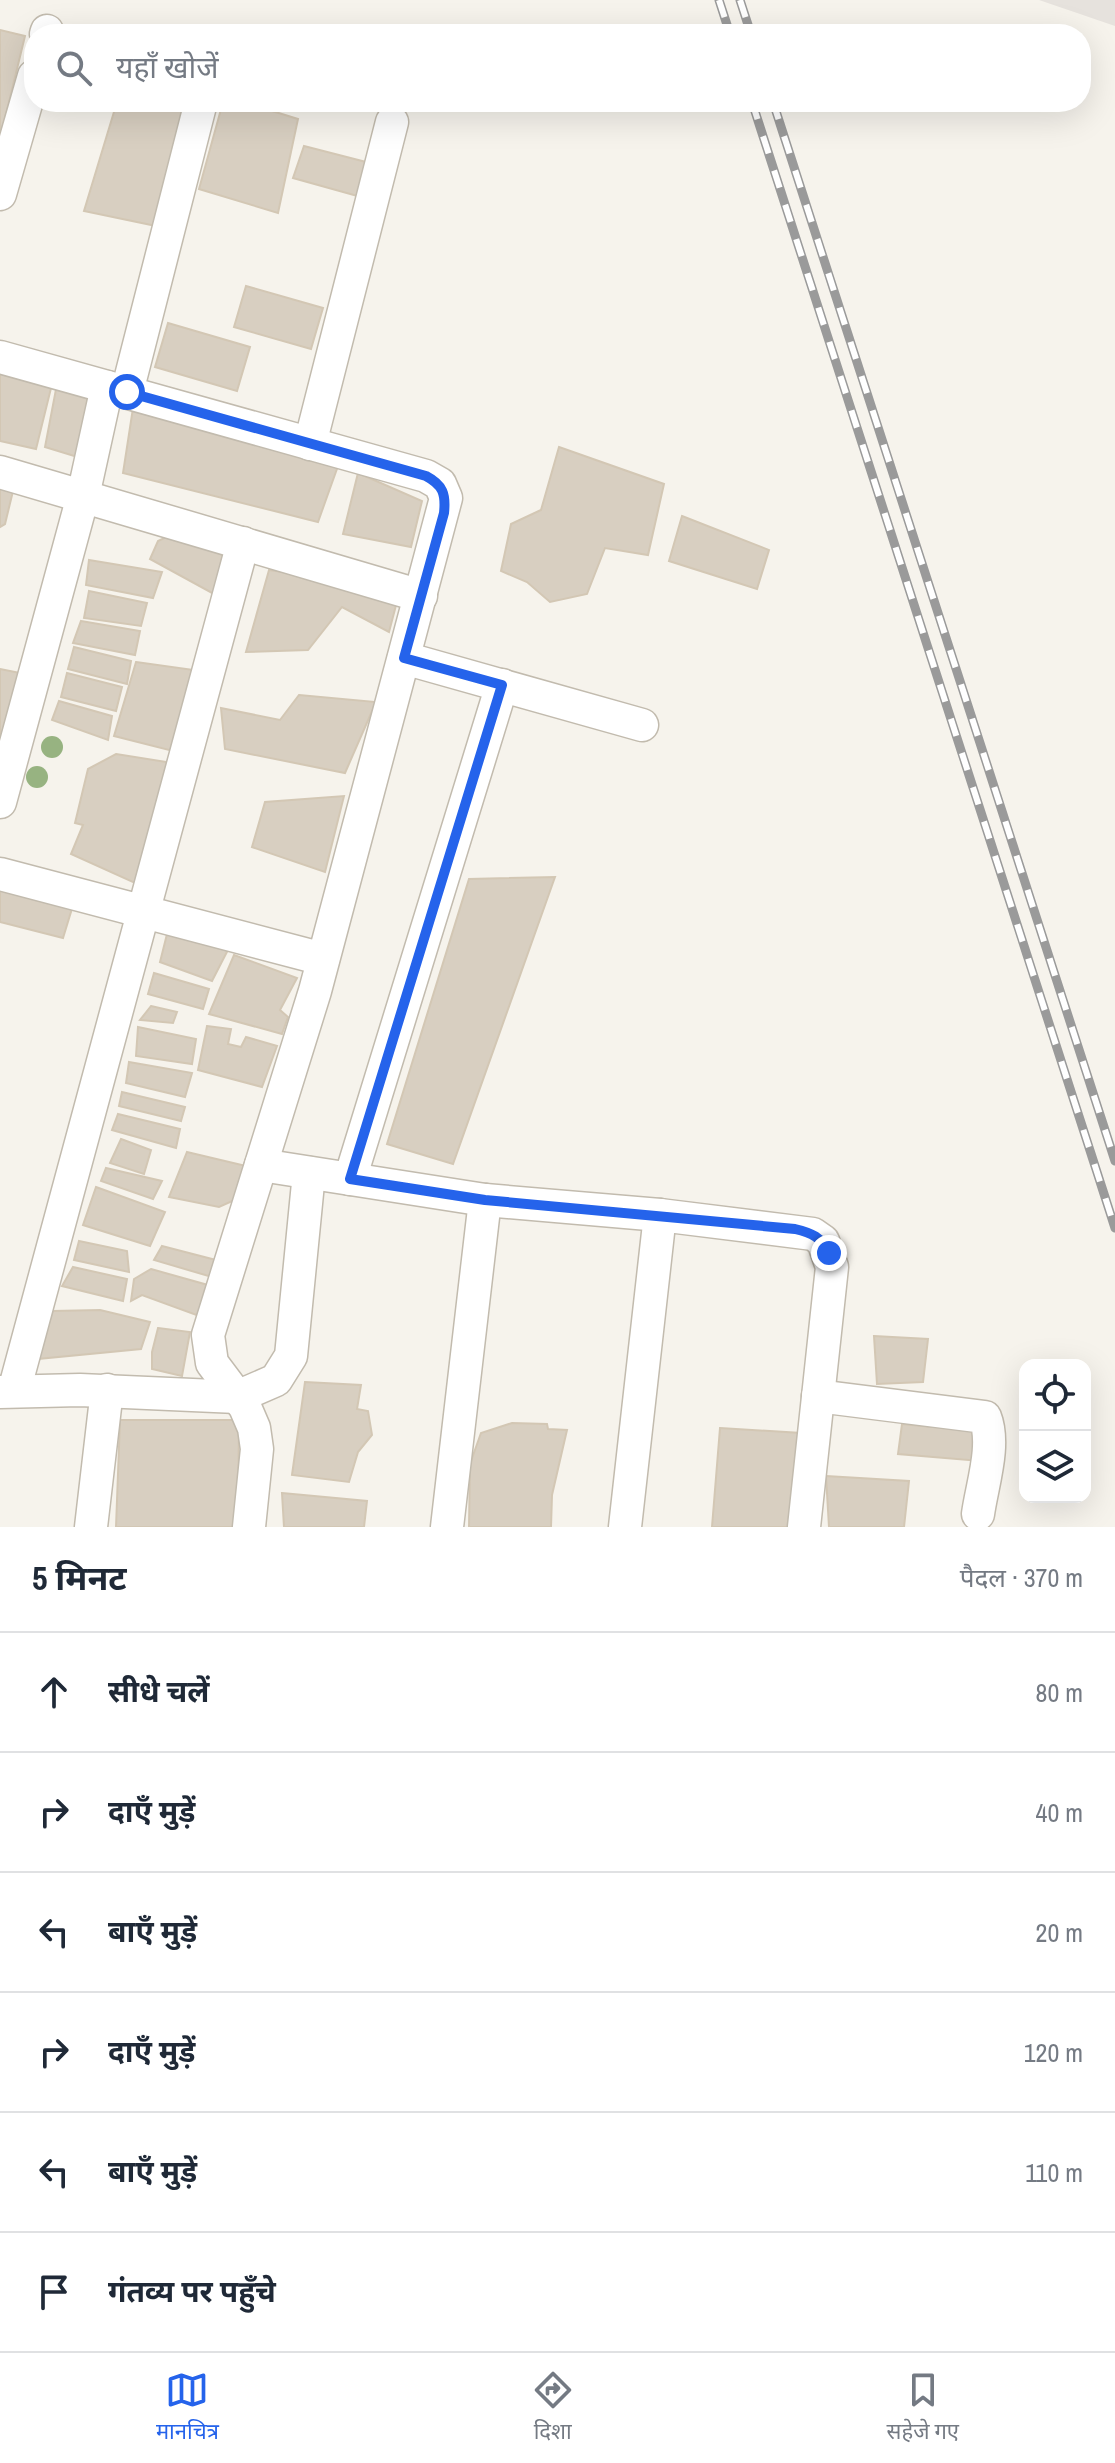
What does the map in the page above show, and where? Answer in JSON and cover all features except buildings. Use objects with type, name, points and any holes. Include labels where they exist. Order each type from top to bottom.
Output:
[{"type":"street","points":[[0,194],[24,111]]},
{"type":"street","points":[[0,802],[83,496],[198,112]]},
{"type":"street","points":[[310,444],[392,122]]},
{"type":"street","points":[[0,357],[426,476],[440,484],[446,498],[323,959],[208,1335],[212,1363],[237,1397],[254,1428],[257,1449],[249,1527]]},
{"type":"street","points":[[0,472],[421,596]]},
{"type":"street","points":[[243,543],[144,912],[7,1392],[107,1390],[237,1397],[276,1380],[291,1356],[309,1173]]},
{"type":"street","points":[[404,658],[642,725]]},
{"type":"street","points":[[350,1179],[502,685]]},
{"type":"street","points":[[0,874],[323,959]]},
{"type":"street","points":[[261,1165],[485,1200],[660,1215],[795,1229],[813,1234],[823,1241],[832,1267],[804,1527]]},
{"type":"street","points":[[447,1527],[485,1200]]},
{"type":"street","points":[[625,1527],[660,1215]]},
{"type":"street","points":[[91,1527],[107,1390]]},
{"type":"street","points":[[818,1396],[985,1417],[988,1445],[978,1514]]},
{"type":"shaded area","points":[[1039,0],[1115,0],[1115,26]]},
{"type":"railway","points":[[719,0],[727,24]]},
{"type":"railway","points":[[740,0],[748,24]]},
{"type":"railway","points":[[755,112],[1115,1228]]},
{"type":"railway","points":[[776,112],[1115,1161]]},
{"type":"route","points":[[127,392],[426,476],[440,484],[446,498],[444,513],[404,658],[502,685],[350,1179],[485,1200],[795,1229],[813,1234],[823,1241],[829,1253]]}]
